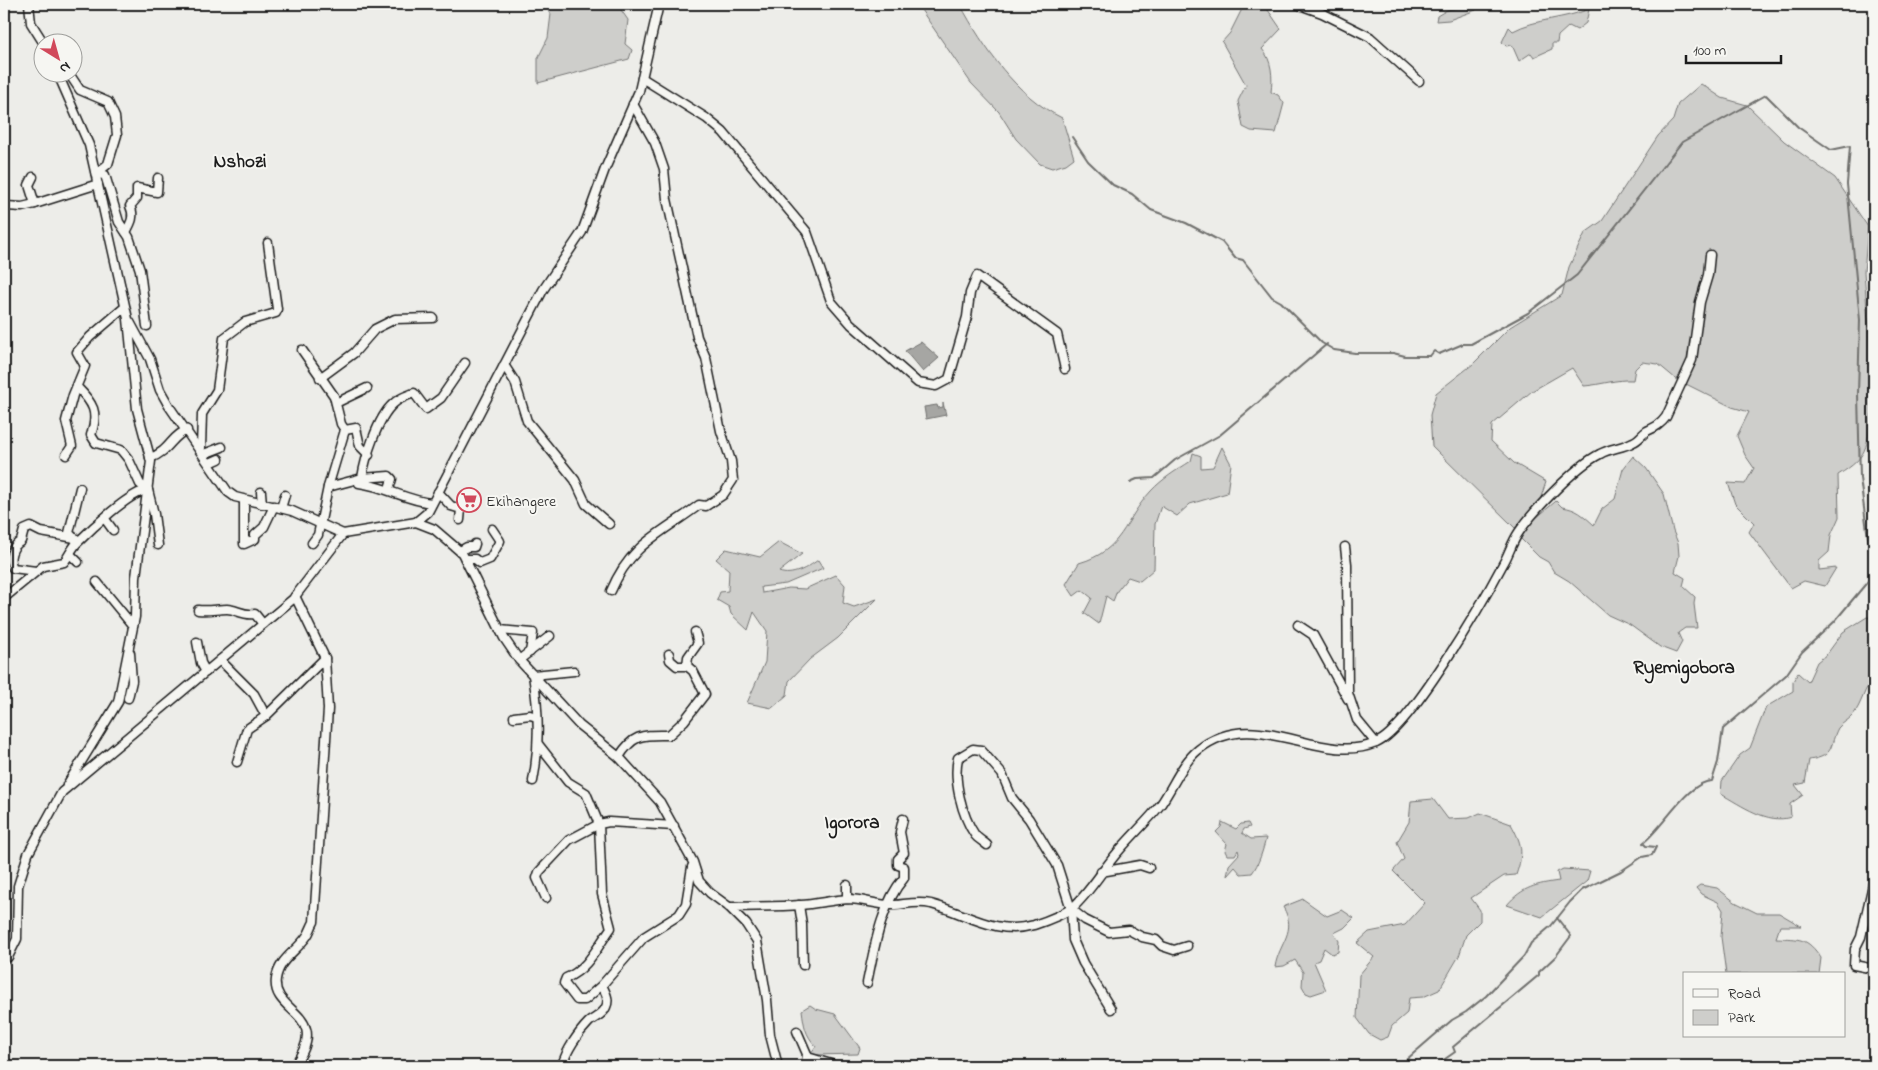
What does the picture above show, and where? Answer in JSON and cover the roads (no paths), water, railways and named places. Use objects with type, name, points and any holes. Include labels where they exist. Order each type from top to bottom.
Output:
[{"type":"street","points":[[29,4],[31,23],[37,32]]},
{"type":"street","points":[[416,522],[428,512],[544,290],[582,232],[642,78],[651,46],[658,4]]},
{"type":"street","points":[[1297,4],[1322,13],[1370,37],[1419,81]]},
{"type":"street","points":[[642,78],[694,110],[723,132],[807,232],[831,301],[851,324],[918,383],[936,386],[948,379],[967,317],[970,293],[977,276],[1057,334],[1065,369]]},
{"type":"street","points":[[4,960],[8,957],[17,939],[18,886],[28,854],[62,792],[118,702],[133,626],[136,577],[148,490],[150,458],[137,409],[126,307],[96,174],[84,132],[62,82]]},
{"type":"street","points":[[75,82],[80,90],[108,102],[115,117],[117,135],[108,164],[96,174]]},
{"type":"street","points":[[611,591],[623,566],[645,543],[699,505],[706,506],[723,495],[733,480],[731,461],[721,431],[706,358],[697,337],[667,199],[664,169],[655,143],[633,104]]},
{"type":"street","points":[[96,174],[105,175],[119,222],[126,232],[140,270],[147,326]]},
{"type":"street","points":[[33,177],[29,185],[35,204]]},
{"type":"street","points":[[126,232],[132,221],[133,213],[130,206],[137,198],[136,188],[157,192],[158,178]]},
{"type":"street","points":[[4,208],[6,206],[22,207],[35,204],[98,184]]},
{"type":"street","points":[[202,452],[199,441],[202,414],[217,390],[224,338],[245,322],[276,313],[275,284],[268,242]]},
{"type":"street","points":[[729,907],[799,905],[847,899],[890,905],[927,903],[972,920],[1007,928],[1032,925],[1071,909],[1160,805],[1194,752],[1208,742],[1225,735],[1243,732],[1266,732],[1340,747],[1357,747],[1376,743],[1386,738],[1402,722],[1431,681],[1505,562],[1518,534],[1528,521],[1570,476],[1590,460],[1600,453],[1634,442],[1649,430],[1660,425],[1666,418],[1692,360],[1700,302],[1708,275],[1710,255]]},
{"type":"street","points":[[66,455],[72,446],[66,421],[85,366],[78,352],[90,338],[126,307]]},
{"type":"street","points":[[320,378],[354,353],[375,329],[395,319],[433,318]]},
{"type":"street","points":[[128,319],[150,360],[160,390],[228,492],[244,500],[278,507],[343,534],[416,522],[430,527],[460,551],[500,630],[519,660],[579,725],[619,757],[660,802],[693,862],[699,880],[710,894],[729,907],[746,924],[757,941],[767,1000],[770,1035],[778,1066]]},
{"type":"street","points":[[302,350],[334,396],[341,424],[345,430]]},
{"type":"street","points":[[358,479],[364,461],[369,455],[378,423],[391,405],[414,393],[426,409],[431,408],[441,398],[464,362]]},
{"type":"street","points":[[504,365],[515,382],[527,421],[575,480],[586,504],[609,524]]},
{"type":"street","points":[[77,386],[91,402],[96,421],[91,435],[96,442],[121,450],[129,460],[140,484],[148,490],[154,514],[158,545]]},
{"type":"street","points":[[336,403],[367,388]]},
{"type":"street","points":[[345,430],[354,427],[357,429],[360,446],[369,455]]},
{"type":"street","points":[[150,458],[167,450],[175,438],[187,430]]},
{"type":"street","points":[[312,542],[318,535],[328,487],[345,430]]},
{"type":"street","points":[[202,452],[222,447]]},
{"type":"street","points":[[210,463],[219,459]]},
{"type":"street","points":[[328,487],[339,482],[390,476],[389,489]]},
{"type":"street","points":[[358,479],[389,489],[415,501],[432,503]]},
{"type":"street","points":[[77,540],[69,534],[80,488]]},
{"type":"street","points":[[4,598],[43,566],[64,562],[77,540],[139,491],[148,490]]},
{"type":"street","points":[[261,492],[262,504]]},
{"type":"street","points":[[438,492],[451,506],[461,509],[460,520]]},
{"type":"street","points":[[244,500],[244,544],[255,539],[255,534],[264,527],[285,496]]},
{"type":"street","points":[[428,512],[430,527]]},
{"type":"street","points":[[104,519],[113,530]]},
{"type":"street","points":[[36,571],[13,568],[10,563],[10,556],[21,541],[24,530],[31,527],[41,532],[77,540]]},
{"type":"street","points":[[465,559],[475,559],[480,563],[490,559],[500,541],[492,529]]},
{"type":"street","points":[[62,792],[295,596],[343,534]]},
{"type":"street","points":[[460,551],[467,547],[474,548],[475,544]]},
{"type":"street","points":[[1345,546],[1349,700]]},
{"type":"street","points":[[70,554],[78,562]]},
{"type":"street","points":[[97,582],[133,626]]},
{"type":"street","points":[[294,1066],[308,1038],[306,1028],[280,996],[276,981],[280,964],[307,937],[314,922],[328,708],[326,658],[309,616],[295,596]]},
{"type":"street","points":[[198,610],[228,609],[246,615],[255,614],[263,624]]},
{"type":"street","points":[[1298,625],[1312,635],[1349,700],[1357,720],[1376,743]]},
{"type":"street","points":[[500,630],[532,633],[530,652]]},
{"type":"street","points":[[687,666],[688,657],[698,643],[695,632]]},
{"type":"street","points":[[519,660],[550,636]]},
{"type":"street","points":[[197,642],[201,663],[206,672]]},
{"type":"street","points":[[128,698],[132,681],[129,646]]},
{"type":"street","points":[[619,757],[626,745],[640,735],[669,735],[696,708],[705,694],[693,672],[687,666],[677,666],[670,660],[668,654]]},
{"type":"street","points":[[237,762],[247,729],[266,716],[326,658]]},
{"type":"street","points":[[220,660],[248,688],[266,716]]},
{"type":"street","points":[[533,675],[574,671]]},
{"type":"street","points":[[533,675],[538,744],[533,781]]},
{"type":"street","points":[[514,717],[530,715],[537,717]]},
{"type":"street","points":[[538,744],[568,782],[586,793],[599,824],[602,894],[611,928],[586,964],[577,974],[566,978],[564,982],[577,1000],[585,1000],[602,985],[644,937],[678,914],[686,904],[693,862]]},
{"type":"street","points":[[987,845],[976,835],[962,804],[957,783],[955,769],[958,758],[973,749],[981,750],[1002,774],[1012,798],[1029,819],[1057,865],[1071,909],[1072,940],[1083,963],[1111,1009]]},
{"type":"street","points":[[867,983],[876,937],[898,886],[904,878],[904,867],[898,864],[898,859],[904,853],[900,832],[902,819]]},
{"type":"street","points":[[546,898],[537,878],[539,872],[568,840],[599,824],[609,822],[674,826]]},
{"type":"street","points":[[1101,872],[1140,865],[1149,868]]},
{"type":"street","points":[[1874,880],[1862,937],[1855,949],[1854,965],[1874,969]]},
{"type":"street","points":[[847,899],[848,884]]},
{"type":"street","points":[[799,905],[802,924],[803,965]]},
{"type":"street","points":[[1071,909],[1085,920],[1109,932],[1129,930],[1142,938],[1156,940],[1162,946],[1174,950],[1187,946]]},
{"type":"street","points":[[562,1066],[589,1022],[602,1014],[607,1006],[607,996],[602,985]]},
{"type":"street","points":[[797,1031],[807,1054],[805,1064]]},
{"type":"street","points":[[805,1064],[811,1058],[831,1064]]},
{"type":"street","points":[[1866,1066],[1874,1062]]},
{"type":"waterway","points":[[1072,137],[1088,161],[1113,185],[1132,194],[1151,210],[1186,223],[1222,242],[1235,258],[1243,260],[1272,297],[1281,302],[1322,343],[1334,350],[1355,353],[1393,353],[1405,356],[1430,356],[1434,351],[1439,354],[1463,344],[1471,344],[1528,313],[1577,275],[1682,142],[1766,95],[1798,127],[1831,150],[1850,146],[1847,184],[1860,320],[1858,394],[1860,478],[1870,553],[1874,555]]},
{"type":"waterway","points":[[1130,482],[1137,479],[1154,478],[1175,460],[1220,435],[1327,344]]},
{"type":"waterway","points":[[1399,1066],[1452,1020],[1466,1012],[1486,996],[1524,956],[1531,943],[1551,926],[1582,890],[1621,871],[1642,857],[1652,855],[1656,847],[1646,846],[1643,843],[1685,797],[1703,783],[1712,781],[1718,762],[1723,729],[1786,675],[1802,652],[1834,622],[1874,574]]},
{"type":"waterway","points":[[1435,1066],[1455,1052],[1453,1047],[1539,975],[1539,972],[1556,956],[1571,936],[1557,918]]},
{"type":"place","name":"Ekihangere","points":[[469,500]]},
{"type":"district","name":"Nshozi","points":[[240,160]]},
{"type":"district","name":"Ryemigobora","points":[[1684,666]]},
{"type":"district","name":"Igorora","points":[[852,821]]}]
